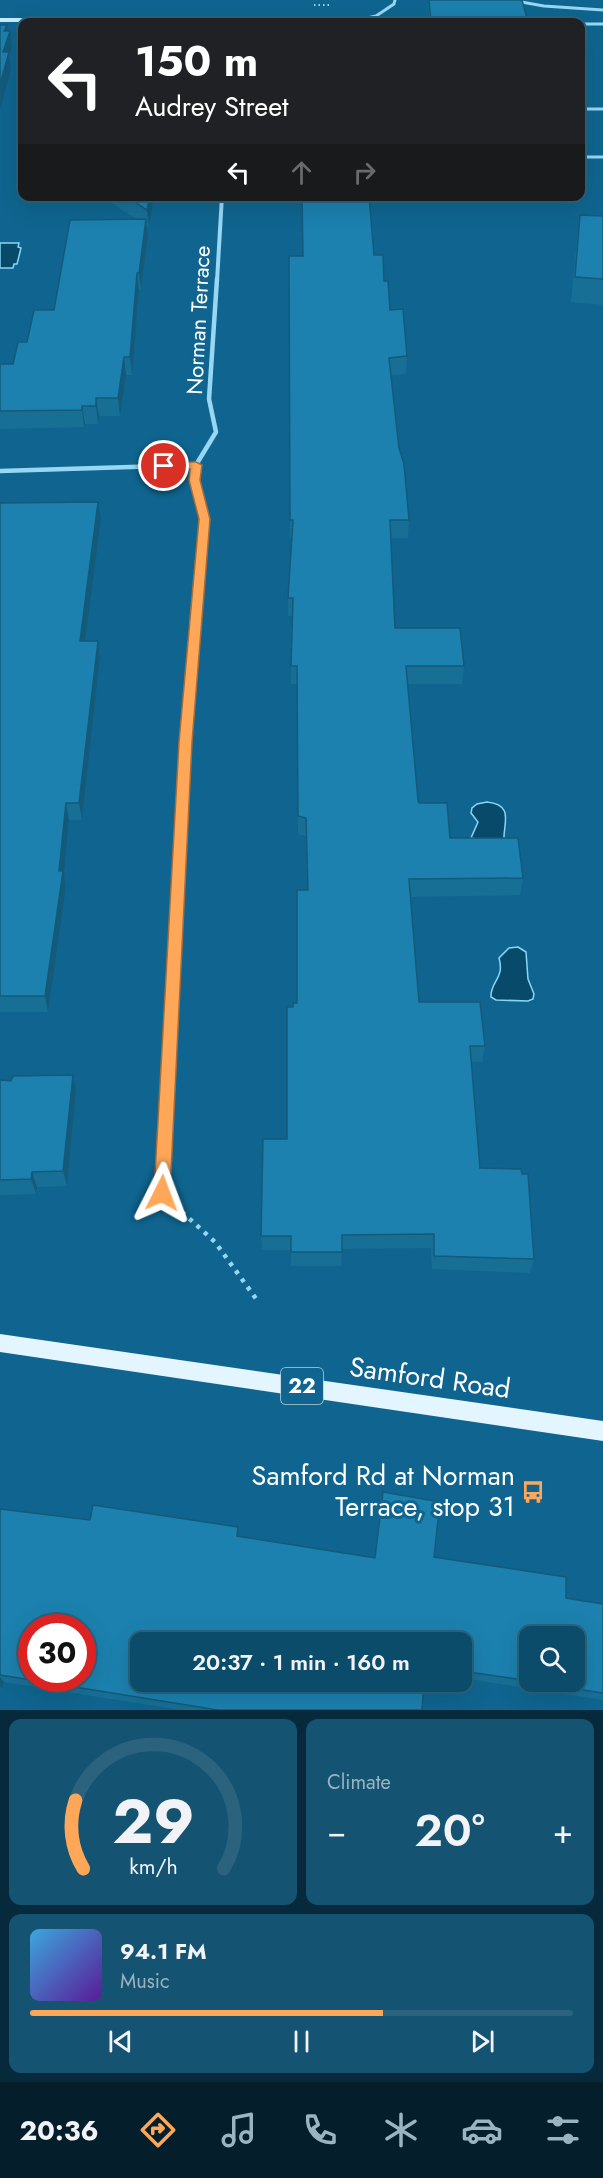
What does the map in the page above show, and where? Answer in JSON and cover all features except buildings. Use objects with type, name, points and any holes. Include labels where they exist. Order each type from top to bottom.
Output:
[{"type":"main road","name":"Samford Road","points":[[0,1343],[603,1431]]},
{"type":"street","points":[[0,20],[18,20]]},
{"type":"street","name":"Norman Terrace","points":[[196,465],[216,432],[209,399],[222,201]]},
{"type":"street","points":[[0,471],[196,465],[194,480],[203,512],[204,535],[185,742],[162,1193]]},
{"type":"lane","points":[[367,18],[376,16],[394,4],[395,0]]},
{"type":"lane","points":[[510,0],[544,6],[603,10]]},
{"type":"lane","points":[[531,0],[544,6]]},
{"type":"lane","points":[[585,24],[603,24]]},
{"type":"lane","points":[[585,110],[603,109]]},
{"type":"lane","points":[[585,157],[603,157]]},
{"type":"path","points":[[162,1193],[215,1242],[257,1300]]},
{"type":"water","points":[[0,243],[19,243],[18,247],[21,248],[17,264],[14,264],[13,268],[0,268]]},
{"type":"water","points":[[487,802],[502,807],[505,812],[504,844],[471,838],[478,822],[471,813],[472,808],[477,804]]},
{"type":"water","points":[[518,947],[526,952],[528,979],[534,994],[533,999],[528,1001],[496,1000],[491,997],[491,992],[500,971],[499,958],[509,948]]},
{"type":"place","name":"Samford Rd at Norman Terrace, stop 31","points":[[533,1492]]},
{"type":"route","points":[[162,1193],[185,742],[204,519],[194,480],[196,465],[164,466]]}]
